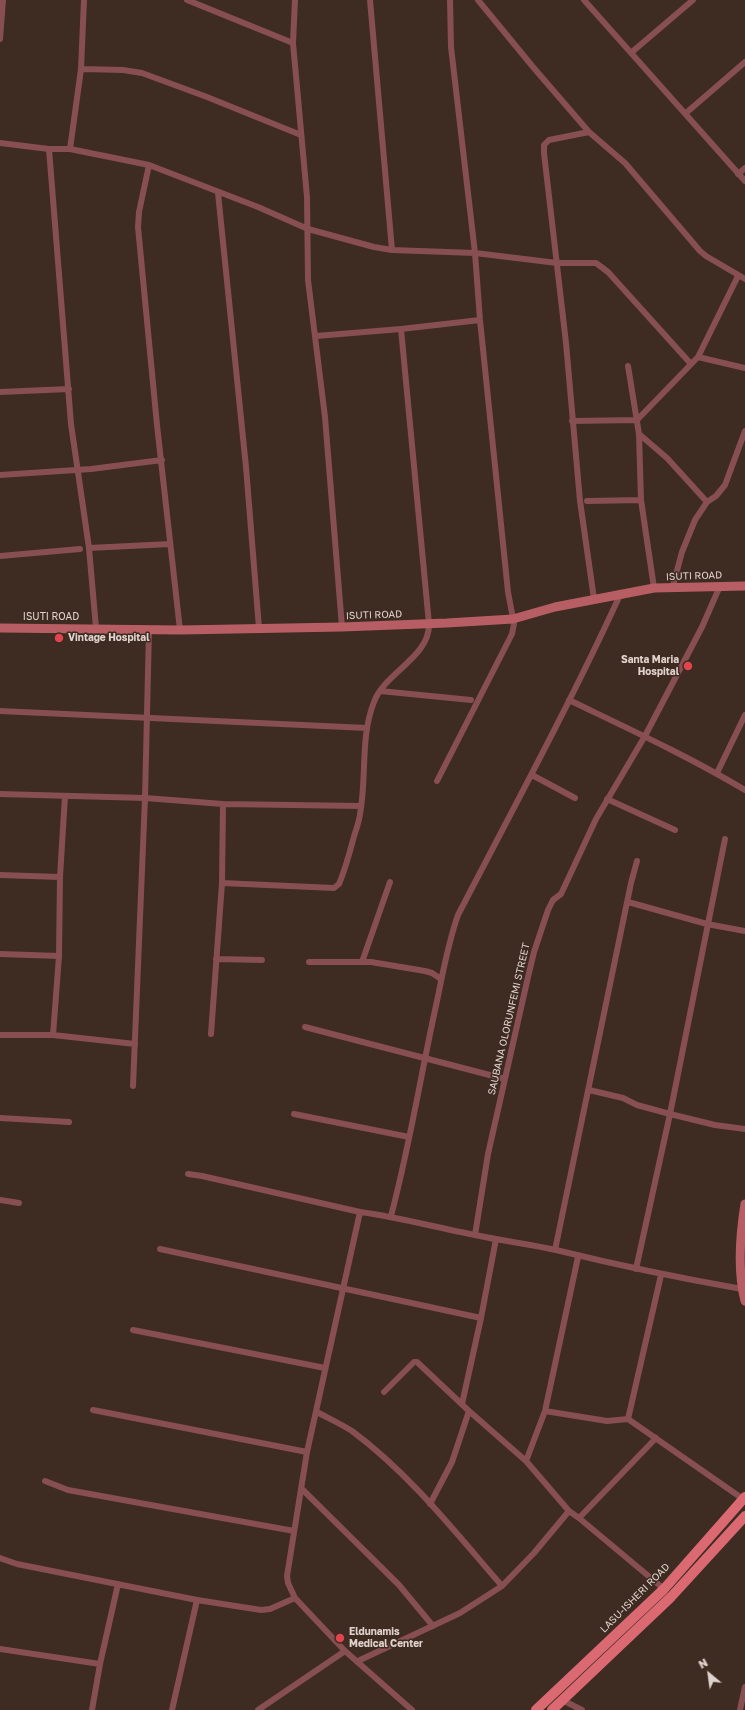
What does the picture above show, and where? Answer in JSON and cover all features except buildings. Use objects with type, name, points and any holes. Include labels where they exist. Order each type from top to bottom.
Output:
[{"type":"main road","name":"LASU-ISHERI ROAD","points":[[536,1710],[664,1589],[744,1498]]},
{"type":"main road","points":[[552,1710],[671,1597],[745,1516]]},
{"type":"street","points":[[0,39],[3,0]]},
{"type":"street","points":[[70,150],[81,69],[84,0]]},
{"type":"street","points":[[187,0],[294,43]]},
{"type":"street","points":[[295,0],[294,43],[307,197],[308,280],[325,418],[342,628]]},
{"type":"street","points":[[370,0],[392,250]]},
{"type":"street","points":[[437,781],[514,628],[508,592],[480,320],[475,253],[451,47],[450,0]]},
{"type":"street","points":[[478,0],[589,132],[625,163],[700,251],[745,279]]},
{"type":"street","points":[[584,0],[632,52],[745,181]]},
{"type":"street","points":[[632,52],[692,0]]},
{"type":"street","points":[[686,113],[745,62]]},
{"type":"street","points":[[81,69],[123,70],[142,73],[207,97],[301,135]]},
{"type":"street","points":[[589,132],[549,140],[544,145],[566,343],[580,501],[594,599]]},
{"type":"street","points":[[0,143],[70,150],[149,165],[218,193],[258,207],[308,229],[374,247],[392,250],[475,253],[557,263],[596,263],[604,267],[691,364]]},
{"type":"street","points":[[49,149],[71,424],[89,548],[96,628]]},
{"type":"street","points":[[149,165],[138,220],[180,630]]},
{"type":"street","points":[[738,174],[745,168]]},
{"type":"street","points":[[218,193],[245,451],[259,628]]},
{"type":"street","points":[[572,421],[637,420],[698,357],[738,276]]},
{"type":"street","points":[[316,336],[401,330],[480,320]]},
{"type":"street","points":[[222,883],[334,888],[339,884],[360,815],[367,728],[374,701],[380,691],[407,663],[428,636],[429,624],[401,330]]},
{"type":"street","points":[[698,357],[745,368]]},
{"type":"street","points":[[628,366],[639,434],[641,500],[654,588]]},
{"type":"street","points":[[0,392],[69,389]]},
{"type":"street","points":[[672,589],[688,535],[695,520],[707,502],[716,496],[725,484],[745,431]]},
{"type":"street","points":[[639,434],[667,458],[707,502]]},
{"type":"street","points":[[0,475],[78,470],[162,460]]},
{"type":"street","points":[[587,501],[641,500]]},
{"type":"street","points":[[89,548],[170,544]]},
{"type":"street","points":[[0,556],[80,549]]},
{"type":"street","name":"SAUBANA OLORUNFEMI STREET","points":[[475,1235],[488,1154],[532,958],[548,910],[553,900],[560,894],[596,819],[645,736],[702,627],[720,586]]},
{"type":"street","name":"ISUTI ROAD","points":[[0,628],[180,630],[342,628],[429,624],[513,619],[555,607],[654,588],[672,589],[745,586]]},
{"type":"street","points":[[391,1216],[407,1155],[409,1137],[425,1058],[451,937],[458,915],[532,775],[620,595]]},
{"type":"street","points":[[133,1086],[145,798],[149,630]]},
{"type":"street","points":[[380,691],[471,700]]},
{"type":"street","points":[[569,700],[645,736],[717,773],[745,790]]},
{"type":"street","points":[[0,711],[367,728]]},
{"type":"street","points":[[717,773],[745,715]]},
{"type":"street","points":[[532,775],[575,798]]},
{"type":"street","points":[[0,794],[145,798],[223,804],[361,806]]},
{"type":"street","points":[[53,1035],[59,956],[60,877],[65,796]]},
{"type":"street","points":[[607,799],[675,830]]},
{"type":"street","points":[[211,1034],[222,883],[223,804]]},
{"type":"street","points":[[636,1269],[670,1114],[725,839]]},
{"type":"street","points":[[555,1250],[637,861]]},
{"type":"street","points":[[0,875],[60,877]]},
{"type":"street","points":[[362,962],[390,882]]},
{"type":"street","points":[[628,902],[707,924],[745,931]]},
{"type":"street","points":[[0,954],[59,956]]},
{"type":"street","points":[[216,959],[262,960]]},
{"type":"street","points":[[309,962],[372,962],[425,971],[442,979]]},
{"type":"street","points":[[304,1027],[505,1079]]},
{"type":"street","points":[[0,1035],[53,1035],[135,1044]]},
{"type":"street","points":[[589,1090],[623,1098],[637,1105],[670,1114],[715,1125],[745,1129]]},
{"type":"street","points":[[294,1114],[409,1137]]},
{"type":"street","points":[[0,1118],[69,1122]]},
{"type":"street","points":[[188,1174],[360,1212],[391,1216],[475,1235],[555,1250],[578,1257],[661,1275],[742,1290]]},
{"type":"street","points":[[0,1200],[19,1203]]},
{"type":"street","points":[[745,1204],[742,1228],[741,1260],[742,1290],[745,1301]]},
{"type":"street","points":[[360,1212],[307,1452],[287,1576],[288,1583],[295,1598],[345,1651],[412,1710]]},
{"type":"street","points":[[462,1404],[481,1318],[496,1239]]},
{"type":"street","points":[[160,1249],[481,1318]]},
{"type":"street","points":[[526,1461],[545,1411],[578,1257]]},
{"type":"street","points":[[628,1419],[661,1275]]},
{"type":"street","points":[[133,1330],[325,1368]]},
{"type":"street","points":[[384,1392],[414,1362],[417,1362],[469,1411],[526,1461],[569,1511],[664,1589]]},
{"type":"street","points":[[93,1410],[307,1452]]},
{"type":"street","points":[[430,1504],[452,1462],[469,1411]]},
{"type":"street","points":[[545,1411],[607,1421],[628,1419],[744,1498]]},
{"type":"street","points":[[317,1412],[350,1430],[403,1476],[430,1504],[502,1586]]},
{"type":"street","points":[[579,1518],[656,1438]]},
{"type":"street","points":[[45,1481],[68,1490],[294,1531]]},
{"type":"street","points":[[302,1488],[399,1585],[433,1626]]},
{"type":"street","points":[[358,1661],[460,1613],[502,1586],[534,1553],[569,1511]]},
{"type":"street","points":[[0,1558],[17,1564],[197,1600],[265,1610],[295,1598]]},
{"type":"street","points":[[92,1710],[100,1664],[118,1584]]},
{"type":"street","points":[[172,1710],[197,1600]]},
{"type":"street","points":[[0,1649],[100,1664]]},
{"type":"street","points":[[258,1710],[345,1651]]},
{"type":"street","points":[[740,1710],[745,1687]]},
{"type":"street","points":[[562,1700],[582,1710]]},
{"type":"place","name":"Vintage Hospital","points":[[59,638]]},
{"type":"place","name":"Santa Maria Hospital","points":[[688,666]]},
{"type":"place","name":"Eldunamis Medical Center","points":[[340,1638]]}]
